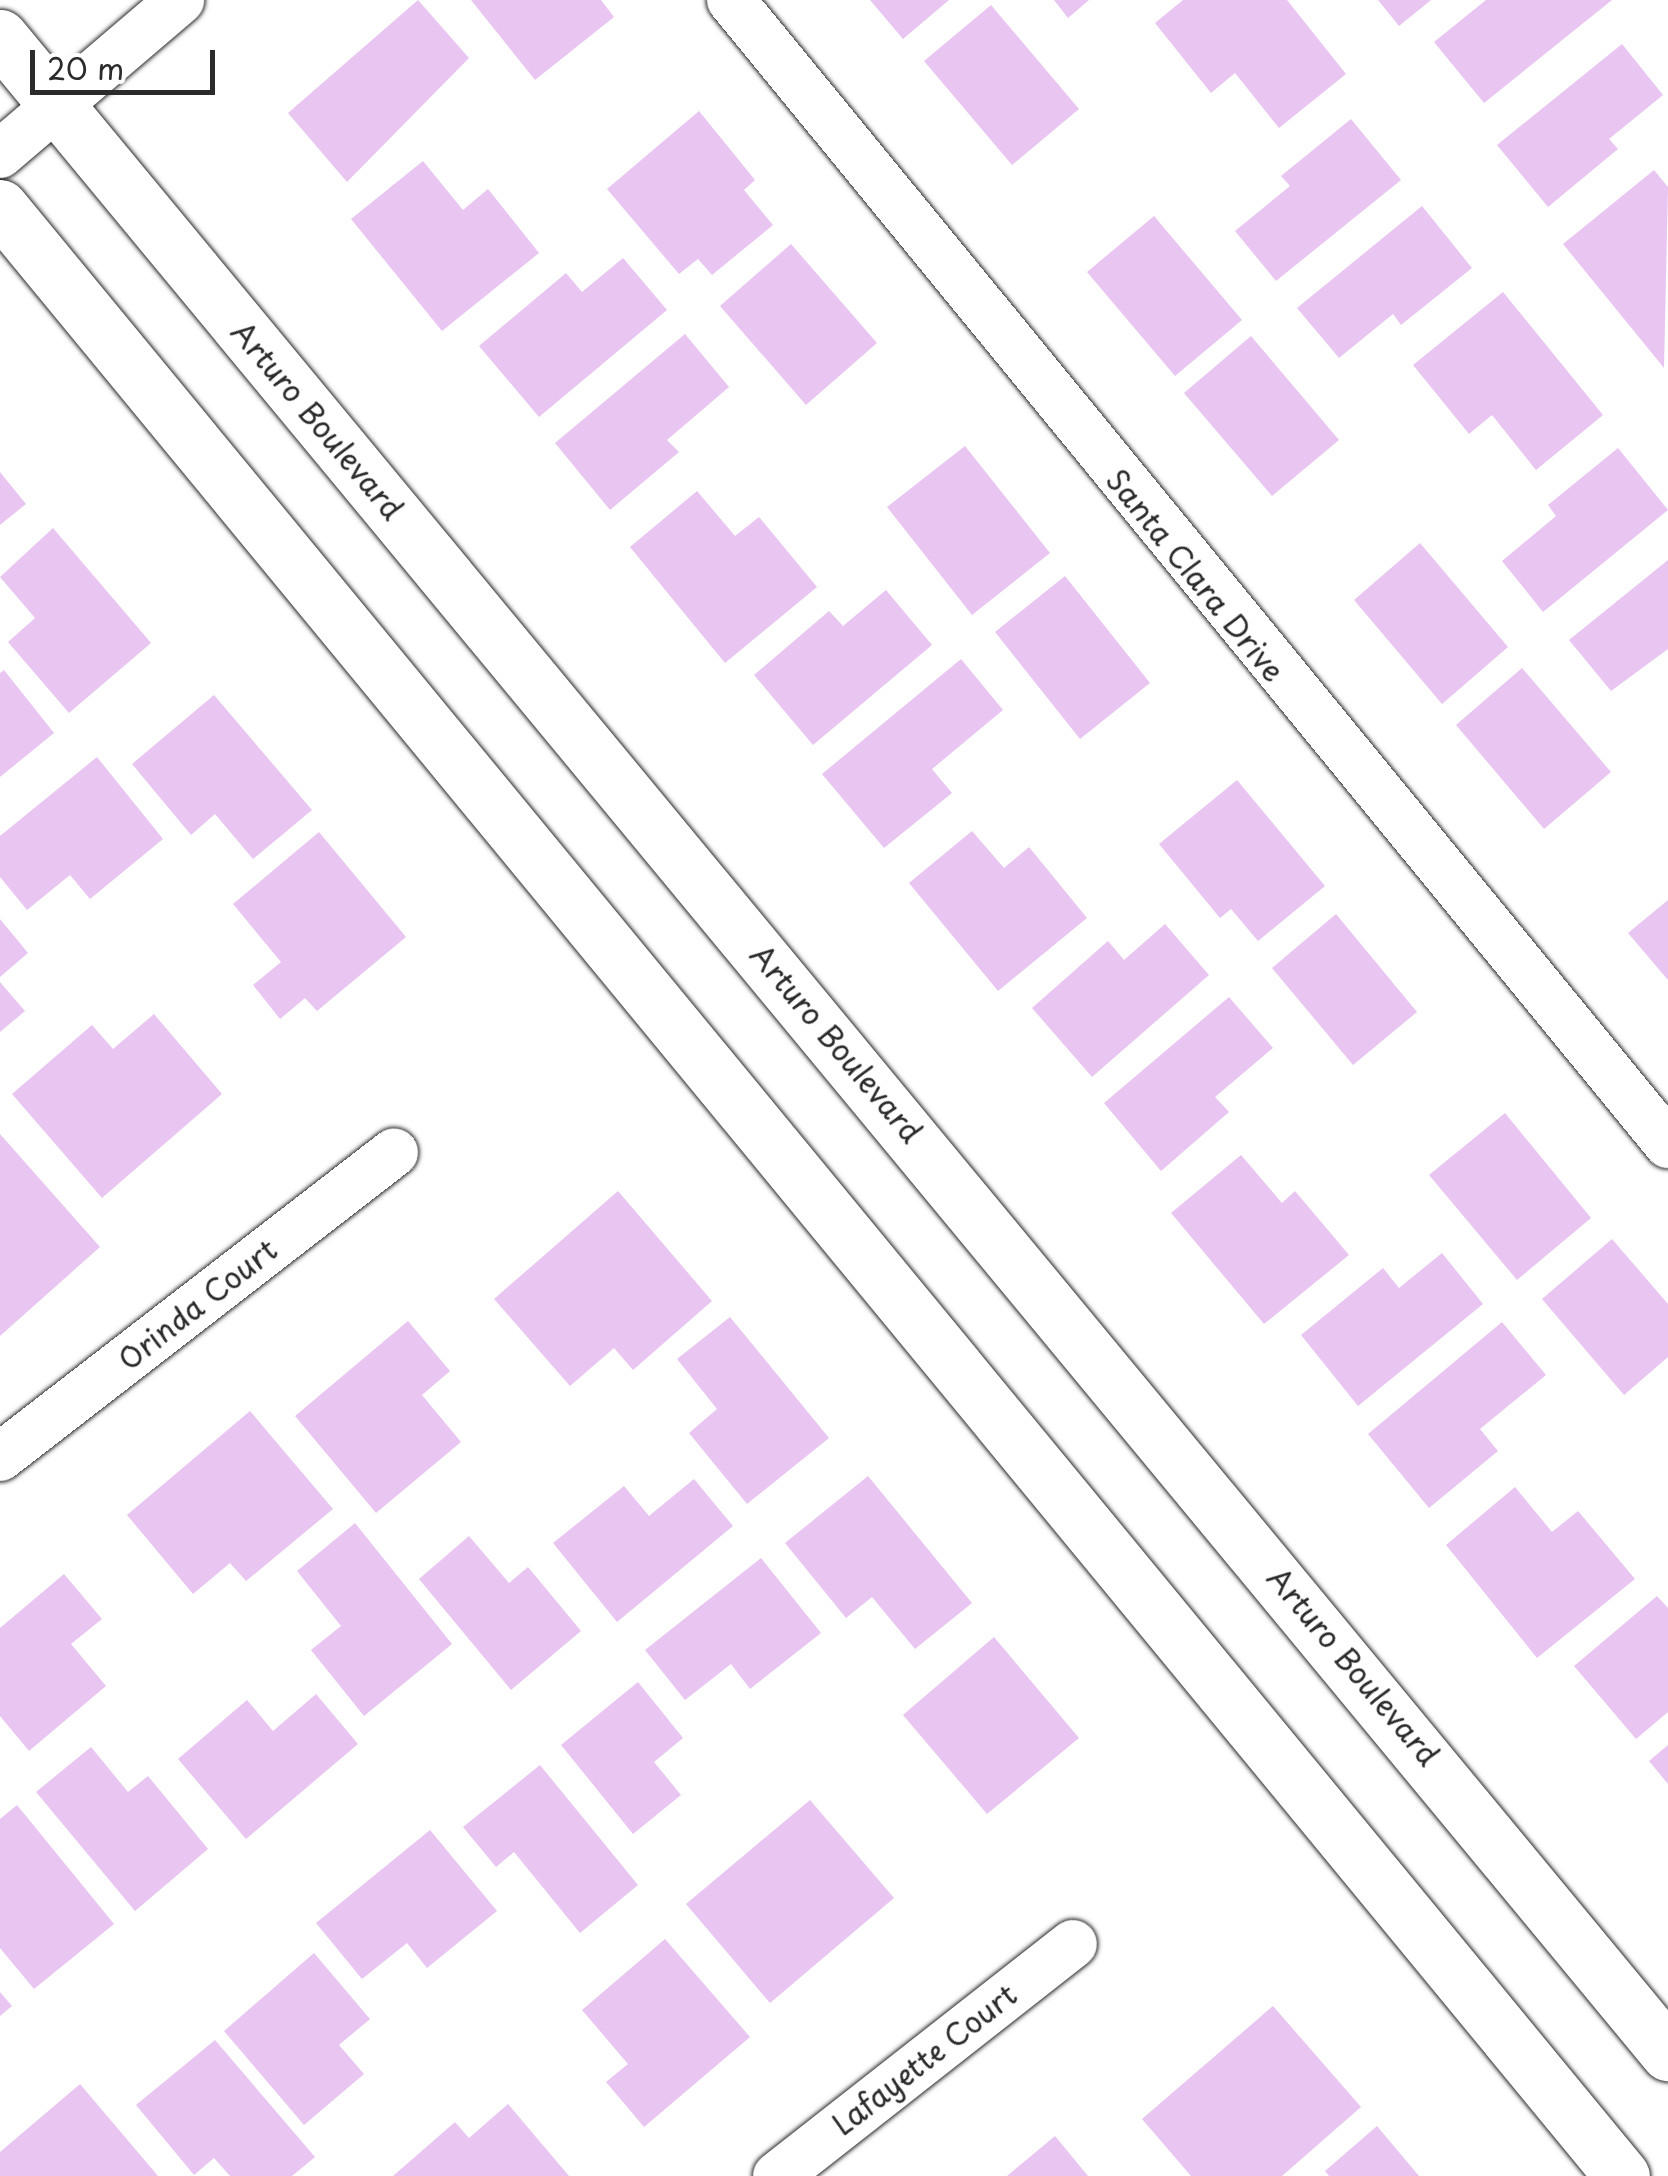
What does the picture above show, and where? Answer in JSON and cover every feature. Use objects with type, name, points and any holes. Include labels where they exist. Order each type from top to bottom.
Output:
[{"type":"street","points":[[0,154],[180,0]]},
{"type":"street","name":"Santa Clara Drive","points":[[732,0],[1668,1144]]},
{"type":"street","name":"Arturo Boulevard","points":[[0,37],[1668,2053]]},
{"type":"street","points":[[0,207],[1622,2176]]},
{"type":"street","name":"Orinda Court","points":[[0,1457],[394,1152]]},
{"type":"street","name":"Lafayette Court","points":[[777,2176],[1072,1944]]},
{"type":"building","points":[[418,0],[469,58],[347,182],[288,113]]},
{"type":"building","points":[[471,0],[601,0],[614,17],[535,80]]},
{"type":"building","points":[[870,0],[949,0],[903,39]]},
{"type":"building","points":[[1054,0],[1089,0],[1068,18]]},
{"type":"building","points":[[1183,0],[1287,0],[1346,74],[1279,128],[1235,73],[1211,93],[1155,23]]},
{"type":"building","points":[[1378,0],[1431,0],[1399,26]]},
{"type":"building","points":[[1486,0],[1612,0],[1484,103],[1434,42]]},
{"type":"building","points":[[991,5],[1079,109],[1012,165],[924,61]]},
{"type":"building","points":[[1622,44],[1663,95],[1609,139],[1618,149],[1548,207],[1497,145]]},
{"type":"building","points":[[699,111],[755,180],[744,190],[773,225],[712,275],[698,259],[679,274],[607,189]]},
{"type":"building","points":[[1351,119],[1401,180],[1276,281],[1235,231],[1290,186],[1281,176]]},
{"type":"building","points":[[423,161],[463,210],[488,189],[539,253],[442,331],[351,219]]},
{"type":"building","points":[[1654,170],[1668,187],[1664,368],[1563,244]]},
{"type":"building","points":[[1422,206],[1472,268],[1401,325],[1393,314],[1339,358],[1297,308]]},
{"type":"building","points":[[1154,216],[1242,320],[1175,376],[1087,272]]},
{"type":"building","points":[[791,244],[877,343],[806,405],[720,306]]},
{"type":"building","points":[[623,258],[667,310],[539,417],[479,346],[566,273],[582,292]]},
{"type":"building","points":[[1503,292],[1603,415],[1536,470],[1492,415],[1469,434],[1413,365]]},
{"type":"building","points":[[685,334],[729,387],[667,440],[679,452],[610,510],[555,443]]},
{"type":"building","points":[[1251,336],[1339,440],[1272,496],[1184,393]]},
{"type":"building","points":[[965,446],[1050,553],[972,615],[887,507]]},
{"type":"building","points":[[1618,448],[1668,510],[1543,612],[1502,561],[1556,516],[1548,505]]},
{"type":"building","points":[[0,472],[26,504],[0,525]]},
{"type":"building","points":[[697,491],[735,536],[759,517],[817,587],[725,663],[630,547]]},
{"type":"building","points":[[53,528],[151,643],[69,713],[8,642],[35,618],[0,577]]},
{"type":"building","points":[[1420,543],[1508,647],[1442,704],[1354,600]]},
{"type":"building","points":[[1668,560],[1668,649],[1611,691],[1569,640]]},
{"type":"building","points":[[1065,576],[1150,683],[1080,739],[995,632]]},
{"type":"building","points":[[886,590],[932,645],[813,745],[754,675],[829,611],[843,626]]},
{"type":"building","points":[[961,659],[1003,710],[932,769],[952,793],[884,848],[822,774]]},
{"type":"building","points":[[1522,668],[1611,772],[1544,829],[1456,725]]},
{"type":"building","points":[[4,670],[54,733],[0,777],[0,673]]},
{"type":"building","points":[[214,695],[312,810],[253,859],[215,814],[191,835],[132,764]]},
{"type":"building","points":[[97,757],[163,839],[90,899],[70,875],[27,910],[0,877],[0,836]]},
{"type":"building","points":[[1237,780],[1325,886],[1258,941],[1231,909],[1220,918],[1159,844]]},
{"type":"building","points":[[972,831],[1004,868],[1029,847],[1087,918],[998,991],[909,883]]},
{"type":"building","points":[[319,832],[406,937],[317,1011],[305,998],[280,1019],[253,985],[281,962],[233,904]]},
{"type":"building","points":[[1668,900],[1668,980],[1628,933]]},
{"type":"building","points":[[1336,914],[1417,1012],[1353,1065],[1272,968]]},
{"type":"building","points":[[0,919],[28,953],[0,977]]},
{"type":"building","points":[[1165,924],[1209,975],[1092,1077],[1032,1008],[1108,941],[1124,960]]},
{"type":"building","points":[[0,982],[25,1011],[0,1032]]},
{"type":"building","points":[[1229,997],[1273,1048],[1215,1097],[1229,1112],[1161,1171],[1104,1103]]},
{"type":"building","points":[[154,1014],[222,1094],[102,1198],[12,1094],[92,1025],[113,1049]]},
{"type":"building","points":[[1505,1113],[1591,1218],[1517,1280],[1429,1175]]},
{"type":"building","points":[[0,1134],[100,1247],[0,1336]]},
{"type":"building","points":[[1241,1155],[1282,1203],[1295,1191],[1349,1255],[1264,1324],[1171,1213]]},
{"type":"building","points":[[618,1191],[712,1301],[633,1370],[614,1348],[570,1386],[494,1299]]},
{"type":"building","points":[[1612,1239],[1668,1304],[1668,1357],[1624,1395],[1542,1299]]},
{"type":"building","points":[[1442,1253],[1483,1304],[1358,1406],[1301,1335],[1383,1268],[1399,1288]]},
{"type":"building","points":[[730,1317],[829,1438],[747,1504],[689,1433],[717,1409],[677,1359]]},
{"type":"building","points":[[408,1321],[450,1371],[422,1395],[461,1442],[376,1513],[295,1416]]},
{"type":"building","points":[[1502,1322],[1546,1375],[1480,1429],[1498,1451],[1429,1508],[1368,1434]]},
{"type":"building","points":[[250,1411],[333,1509],[246,1581],[230,1563],[193,1594],[127,1515]]},
{"type":"building","points":[[868,1476],[972,1603],[915,1649],[872,1597],[846,1618],[785,1543]]},
{"type":"building","points":[[694,1479],[733,1526],[617,1622],[553,1543],[624,1486],[649,1516]]},
{"type":"building","points":[[1515,1487],[1552,1532],[1578,1511],[1635,1579],[1537,1658],[1446,1545]]},
{"type":"building","points":[[355,1523],[452,1644],[364,1716],[311,1650],[341,1626],[297,1571]]},
{"type":"building","points":[[469,1536],[509,1583],[528,1567],[581,1631],[511,1690],[419,1579]]},
{"type":"building","points":[[761,1558],[821,1633],[750,1689],[731,1664],[685,1700],[645,1650]]},
{"type":"building","points":[[64,1574],[102,1619],[71,1644],[106,1686],[29,1751],[0,1716],[0,1628]]},
{"type":"building","points":[[1657,1596],[1668,1608],[1668,1712],[1636,1739],[1574,1666]]},
{"type":"building","points":[[994,1637],[1079,1738],[987,1814],[903,1715]]},
{"type":"building","points":[[638,1682],[683,1738],[654,1762],[681,1795],[633,1834],[561,1745]]},
{"type":"building","points":[[316,1694],[358,1744],[246,1839],[178,1759],[247,1700],[273,1731]]},
{"type":"building","points":[[1668,1745],[1668,1784],[1649,1761]]},
{"type":"building","points":[[91,1747],[128,1792],[148,1776],[208,1849],[135,1911],[36,1792]]},
{"type":"building","points":[[540,1765],[638,1885],[580,1933],[514,1852],[496,1867],[463,1827]]},
{"type":"building","points":[[810,1800],[894,1898],[770,2003],[686,1904]]},
{"type":"building","points":[[17,1805],[114,1924],[34,1989],[0,1948],[0,1819]]},
{"type":"building","points":[[430,1830],[497,1911],[427,1968],[407,1943],[362,1979],[316,1923]]},
{"type":"building","points":[[665,1939],[750,2037],[644,2127],[606,2082],[628,2064],[582,2010]]},
{"type":"building","points":[[314,1953],[370,2019],[339,2045],[364,2074],[304,2125],[224,2031]]},
{"type":"building","points":[[0,1992],[12,2006],[0,2016]]},
{"type":"building","points":[[1273,2006],[1361,2107],[1282,2176],[1191,2176],[1142,2119]]},
{"type":"building","points":[[215,2040],[315,2157],[292,2176],[230,2176],[214,2158],[194,2175],[136,2105]]},
{"type":"building","points":[[80,2084],[158,2176],[0,2176],[0,2152]]},
{"type":"building","points":[[508,2104],[569,2176],[393,2176],[455,2122],[469,2138]]},
{"type":"building","points":[[1377,2126],[1419,2176],[1329,2176],[1325,2171]]},
{"type":"building","points":[[1055,2136],[1088,2176],[1007,2176]]}]
